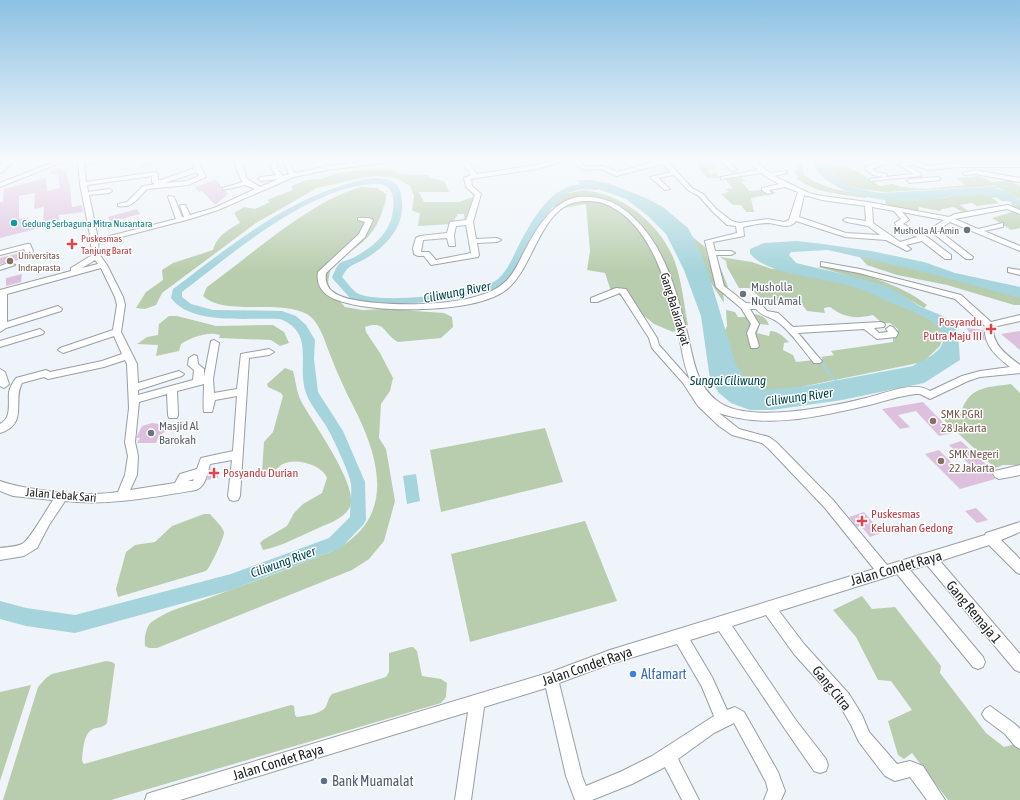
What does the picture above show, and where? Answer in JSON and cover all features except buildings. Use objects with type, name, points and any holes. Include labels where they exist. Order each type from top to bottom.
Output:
[{"type":"street","points":[[86,197],[95,242],[96,256],[103,265],[121,305],[117,332],[132,364],[134,388],[130,442],[132,456],[130,475],[122,496]]},
{"type":"street","points":[[120,205],[129,204],[136,197]]},
{"type":"street","points":[[171,197],[180,220]]},
{"type":"street","points":[[95,242],[188,218],[225,205],[241,197]]},
{"type":"street","points":[[450,235],[420,238],[417,248],[418,254],[426,254],[434,264],[475,255],[469,222],[477,197]]},
{"type":"street","points":[[703,197],[726,221],[739,225],[768,221],[784,224],[792,222],[795,218],[801,197]]},
{"type":"street","points":[[820,197],[868,204],[950,219],[1020,248]]},
{"type":"street","name":"Gang Balairakyat","points":[[360,219],[369,220],[363,234],[322,272],[320,279],[322,286],[335,296],[356,302],[380,305],[436,306],[474,300],[498,292],[505,287],[515,276],[539,233],[557,209],[563,204],[588,198],[602,200],[612,204],[635,223],[651,242],[673,293],[692,373],[697,384],[708,400],[729,413],[785,416],[857,404],[918,390],[930,395],[964,378],[980,374],[1020,369]]},
{"type":"street","points":[[868,204],[870,224]]},
{"type":"street","points":[[183,206],[188,218]]},
{"type":"street","points":[[969,257],[933,230],[955,216],[1008,207],[1020,212]]},
{"type":"street","points":[[896,209],[904,220],[899,223],[900,225],[923,238],[948,257]]},
{"type":"street","points":[[795,218],[845,235],[888,238]]},
{"type":"street","points":[[847,220],[870,224],[898,245],[907,249]]},
{"type":"street","points":[[452,244],[450,235],[454,223],[469,222]]},
{"type":"street","points":[[739,225],[741,234],[710,239],[720,287],[744,306],[755,324],[752,333],[754,346]]},
{"type":"street","points":[[978,231],[1000,225]]},
{"type":"street","points":[[898,245],[923,238]]},
{"type":"street","points":[[473,242],[498,240]]},
{"type":"street","points":[[0,253],[27,246],[29,251]]},
{"type":"street","points":[[713,253],[730,253]]},
{"type":"street","points":[[64,276],[96,256]]},
{"type":"street","points":[[824,264],[860,271],[958,297],[989,325]]},
{"type":"street","points":[[0,268],[11,265]]},
{"type":"street","points":[[58,309],[1,328],[1,292],[103,265]]},
{"type":"street","points":[[1011,270],[1020,273]]},
{"type":"street","points":[[594,300],[619,290],[622,291],[653,338],[655,346],[711,413],[736,432],[765,440],[772,445],[829,504],[884,571]]},
{"type":"street","points":[[744,306],[758,306],[764,313],[776,316],[792,330],[817,362]]},
{"type":"street","points":[[989,325],[1020,318]]},
{"type":"street","points":[[792,330],[867,327],[881,325]]},
{"type":"street","points":[[989,325],[987,333],[993,347],[1020,369]]},
{"type":"street","points":[[867,327],[877,336],[893,335],[894,333],[890,329]]},
{"type":"street","points":[[0,344],[40,332]]},
{"type":"street","points":[[63,350],[117,332]]},
{"type":"street","points":[[208,409],[210,397],[208,379],[214,343]]},
{"type":"street","points":[[234,496],[245,355],[268,352]]},
{"type":"street","points":[[0,429],[8,426],[14,416],[16,386],[19,380],[46,372],[48,376],[104,364],[128,355]]},
{"type":"street","points":[[194,358],[194,365],[199,369],[198,382]]},
{"type":"street","points":[[0,372],[4,384]]},
{"type":"street","points":[[134,388],[179,374]]},
{"type":"street","points":[[134,400],[208,379]]},
{"type":"street","points":[[172,390],[173,415]]},
{"type":"street","points":[[210,397],[242,392]]},
{"type":"street","name":"Jalan Lebak Sari","points":[[0,486],[13,491],[62,497],[89,499],[122,496],[179,488],[184,476],[202,472],[205,461],[238,454]]},
{"type":"street","points":[[999,474],[1020,470]]},
{"type":"street","points":[[0,554],[24,550],[33,544],[45,521],[62,497]]},
{"type":"street","name":"Jalan Condet Raya","points":[[153,800],[552,679],[610,657],[722,623],[899,566],[968,547],[990,537],[1018,529]]},
{"type":"street","points":[[990,537],[1020,568]]},
{"type":"street","name":"Gang Remaja 1","points":[[929,558],[1020,665]]},
{"type":"street","points":[[899,566],[917,590],[978,662]]},
{"type":"street","name":"Gang Citra","points":[[768,607],[799,649],[844,699],[857,720],[864,737],[893,772],[895,773],[910,769],[917,772],[937,800]]},
{"type":"street","points":[[722,623],[790,724],[820,765]]},
{"type":"street","points":[[680,636],[707,682],[723,719]]},
{"type":"street","points":[[552,679],[574,776],[583,798],[640,772],[668,757],[723,719],[735,715],[738,717],[776,788],[776,793],[772,800]]},
{"type":"street","points":[[463,800],[477,702]]},
{"type":"street","points":[[990,714],[1010,729],[1020,741]]},
{"type":"street","points":[[668,757],[691,800]]},
{"type":"green space","points":[[274,197],[301,197],[256,223],[162,293],[156,305],[145,309],[136,308],[146,292],[163,280],[162,270],[173,263],[213,250],[217,241],[223,234],[240,223],[234,213],[244,207],[255,209],[270,202],[267,200]]},
{"type":"green space","points":[[335,197],[386,197],[378,222],[368,237],[331,266],[328,282],[331,291],[345,307],[362,310],[385,309],[444,313],[452,317],[453,327],[441,338],[398,342],[393,339],[384,329],[377,325],[365,327],[366,332],[380,353],[393,378],[390,391],[381,404],[379,438],[386,449],[395,501],[384,541],[369,559],[352,570],[157,648],[149,648],[145,646],[146,632],[149,625],[159,617],[179,608],[327,554],[349,541],[364,526],[373,509],[377,490],[376,471],[372,452],[365,432],[339,376],[321,332],[313,319],[303,312],[290,309],[275,307],[227,306],[213,302],[203,296],[207,287],[261,245],[321,204]]},
{"type":"green space","points":[[414,197],[422,197],[424,202],[459,202],[472,197],[475,200],[468,221],[465,222],[464,214],[458,214],[452,224],[418,226],[420,213],[412,211]]},
{"type":"green space","points":[[561,197],[612,197],[625,204],[650,223],[669,248],[675,262],[681,285],[688,325],[673,332],[654,324],[619,295],[611,291],[605,273],[587,270],[590,251],[586,204],[563,208],[552,207]]},
{"type":"green space","points":[[725,197],[754,197],[751,198],[754,212],[746,212],[741,205],[733,205]]},
{"type":"green space","points":[[995,197],[992,198],[999,203],[977,206],[972,203],[960,205],[968,211],[962,212],[954,207],[942,209],[940,211],[919,207],[918,211],[886,205],[885,200]]},
{"type":"green space","points":[[996,197],[1006,198],[1020,206],[1020,228],[1011,230],[992,218],[1016,211],[1010,201],[1002,201]]},
{"type":"green space","points":[[685,231],[705,247],[708,258],[717,259],[728,287],[723,289],[724,303],[711,283]]},
{"type":"green space","points":[[859,256],[921,270],[1020,297],[1020,305],[1014,305],[947,285],[897,275],[867,265]]},
{"type":"green space","points":[[720,257],[752,262],[772,269],[781,267],[872,291],[930,319],[945,331],[940,346],[923,362],[771,393],[739,385],[725,330],[727,326],[726,310],[735,312],[738,317],[751,317],[751,314],[757,314],[764,318],[769,325],[760,324],[757,333],[769,336],[770,331],[778,333],[789,342],[784,343],[783,350],[793,355],[796,362],[823,359],[821,357],[834,355],[831,351],[893,342],[893,337],[898,329],[890,323],[882,323],[873,315],[850,317],[830,307],[824,308],[825,313],[807,311],[797,298],[790,302],[786,298],[766,302],[749,288],[739,288],[727,267],[726,261]]},
{"type":"green space","points":[[826,265],[852,271],[892,285],[905,291],[927,305],[924,308],[884,286],[818,267]]},
{"type":"green space","points":[[169,316],[177,316],[216,326],[273,325],[284,332],[289,343],[280,346],[271,340],[219,338],[220,335],[210,334],[194,337],[181,344],[179,351],[156,356],[158,345],[137,344],[147,337],[158,335],[159,324]]},
{"type":"green space","points":[[285,368],[293,371],[301,401],[342,470],[351,497],[350,507],[343,515],[329,524],[289,542],[263,550],[260,543],[287,526],[294,513],[303,504],[322,493],[327,478],[320,469],[308,464],[294,461],[283,464],[267,475],[264,476],[262,472],[264,442],[273,432],[283,396],[281,393],[268,387],[267,384]]},
{"type":"green space","points":[[1011,384],[1020,393],[1020,465],[1003,465],[995,468],[944,420],[960,415],[968,398],[979,390],[993,386]]},
{"type":"green space","points":[[545,428],[563,482],[441,512],[430,450]]},
{"type":"green space","points":[[204,514],[210,514],[224,532],[217,552],[206,571],[118,597],[116,589],[126,552],[135,545],[155,542],[172,526]]},
{"type":"green space","points":[[585,521],[617,601],[470,642],[451,554]]},
{"type":"green space","points":[[862,596],[872,609],[895,607],[941,666],[940,673],[986,733],[1004,747],[1020,743],[1020,800],[948,800],[912,753],[904,759],[898,755],[888,721],[912,710],[891,681],[878,680],[856,637],[833,610]]},
{"type":"green space","points":[[411,647],[417,651],[422,676],[441,679],[447,683],[446,697],[441,703],[111,800],[3,800],[38,687],[52,674],[106,661],[115,664],[107,723],[102,727],[93,729],[87,734],[84,743],[82,761],[84,764],[291,705],[294,706],[295,715],[297,717],[316,713],[325,708],[332,694],[386,677],[389,672],[389,653]]},
{"type":"green space","points":[[31,685],[0,781],[0,692]]},
{"type":"water","name":"Sungai Ciliwung","points":[[621,197],[646,198],[663,207],[688,228],[702,255],[736,365],[749,383],[767,390],[807,386],[913,366],[937,351],[943,340],[942,333],[937,326],[922,316],[860,289],[782,271],[757,260],[750,253],[750,249],[764,243],[797,241],[823,244],[871,251],[924,262],[955,273],[1020,287],[1020,298],[924,272],[828,250],[791,252],[789,255],[796,263],[855,277],[888,287],[921,307],[943,316],[954,324],[958,333],[960,360],[924,383],[842,400],[772,410],[750,410],[731,403],[719,393],[710,379],[701,316],[684,270],[666,234],[648,216],[626,199]]},
{"type":"water","points":[[871,197],[946,197],[910,201],[884,200]]},
{"type":"water","points":[[995,197],[1016,197],[1020,200],[1020,207],[1007,200]]},
{"type":"water","points":[[416,474],[420,501],[407,504],[403,476]]},
{"type":"waterway","name":"Ciliwung River","points":[[0,610],[26,617],[75,624],[231,582],[335,543],[358,520],[358,482],[336,431],[312,393],[308,359],[309,340],[302,328],[292,319],[282,315],[213,314],[187,306],[176,298],[177,291],[243,242],[267,225],[316,197]]},
{"type":"waterway","name":"Ciliwung River","points":[[398,197],[398,211],[390,232],[374,249],[364,256],[343,265],[337,277],[349,291],[358,298],[369,300],[404,301],[447,297],[482,291],[493,287],[507,276],[513,268],[539,219],[547,207],[558,197]]},
{"type":"waterway","points":[[802,337],[807,344]]},
{"type":"waterway","points":[[819,361],[837,382]]},
{"type":"place","name":"Gedung Serbaguna Mitra Nusantara","points":[[14,223]]},
{"type":"place","name":"Musholla Al-Amin","points":[[967,230]]},
{"type":"place","name":"Puskesmas Tanjung Barat","points":[[72,244]]},
{"type":"place","name":"Universitas Indraprasta","points":[[10,261]]},
{"type":"place","name":"Musholla Nurul Amal","points":[[743,294]]},
{"type":"place","name":"Posyandu Putra Maju III","points":[[991,329]]},
{"type":"place","name":"SMK PGRI 28 Jakarta","points":[[933,421]]},
{"type":"place","name":"Masjid Al Barokah","points":[[151,433]]},
{"type":"place","name":"SMK Negeri 22 Jakarta","points":[[941,461]]},
{"type":"place","name":"Posyandu Durian","points":[[214,473]]},
{"type":"place","name":"Puskesmas Kelurahan Gedong","points":[[862,521]]},
{"type":"place","name":"Alfamart","points":[[633,674]]},
{"type":"place","name":"Bank Muamalat","points":[[324,781]]}]
